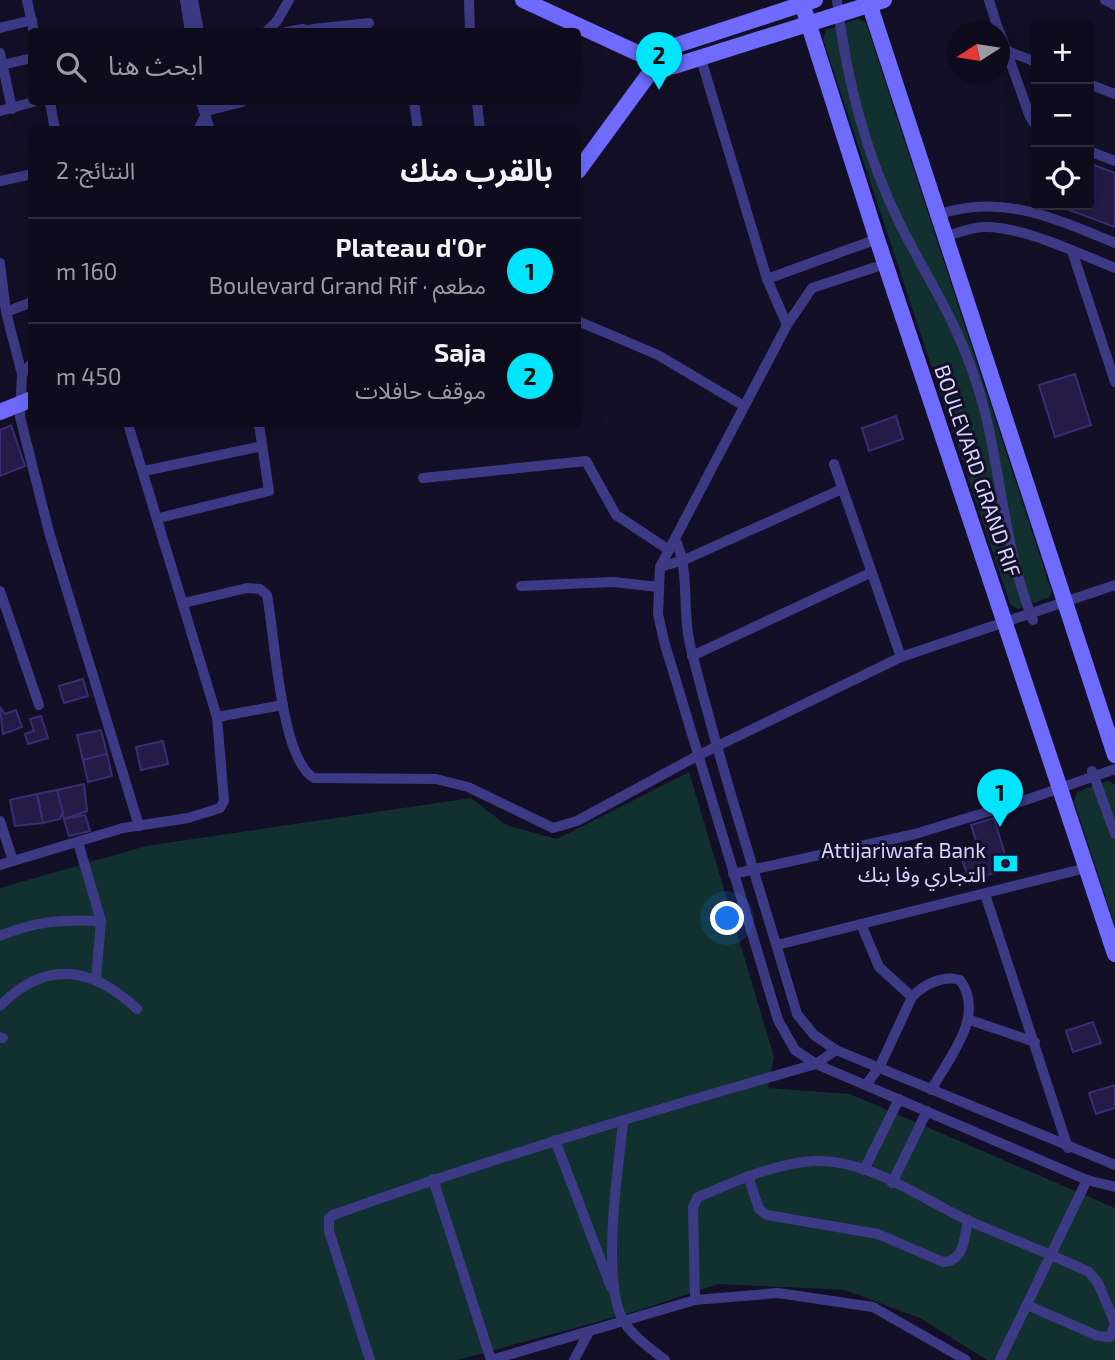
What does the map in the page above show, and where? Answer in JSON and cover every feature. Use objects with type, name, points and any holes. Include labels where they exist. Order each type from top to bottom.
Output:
[{"type":"street","points":[[0,27],[33,26],[27,0]]},
{"type":"street","points":[[185,0],[192,28]]},
{"type":"street","points":[[193,0],[193,28]]},
{"type":"street","points":[[270,28],[289,0]]},
{"type":"street","points":[[469,0],[470,28]]},
{"type":"street","points":[[523,0],[657,62],[674,66],[809,26],[838,8],[874,2]]},
{"type":"street","points":[[989,0],[996,21]]},
{"type":"street","points":[[1105,0],[1115,5]]},
{"type":"street","points":[[581,167],[668,48],[806,1]]},
{"type":"street","name":"BOULEVARD GRAND RIF","points":[[806,1],[809,26],[885,264],[1115,954]]},
{"type":"street","name":"BOULEVARD GRAND RIF","points":[[874,2],[1115,754]]},
{"type":"street","points":[[838,8],[858,122],[876,172],[901,226],[946,308],[972,368],[994,444],[1006,533],[1031,616]]},
{"type":"street","points":[[330,28],[369,23]]},
{"type":"street","points":[[1010,52],[1031,60]]},
{"type":"street","points":[[0,53],[6,110],[28,103]]},
{"type":"street","points":[[2,65],[28,59]]},
{"type":"street","points":[[701,59],[768,279],[787,325]]},
{"type":"street","points":[[1010,63],[1031,118]]},
{"type":"street","points":[[1094,86],[1115,94]]},
{"type":"street","points":[[51,105],[54,126]]},
{"type":"street","points":[[200,126],[208,105]]},
{"type":"street","points":[[208,105],[210,126]]},
{"type":"street","points":[[414,105],[417,126]]},
{"type":"street","points":[[477,105],[480,126]]},
{"type":"street","points":[[1094,153],[1115,161]]},
{"type":"street","points":[[0,181],[28,175]]},
{"type":"street","points":[[940,214],[978,204],[1031,208]]},
{"type":"street","points":[[1039,210],[1115,243]]},
{"type":"street","points":[[948,236],[983,227],[996,228],[1072,251],[1115,268]]},
{"type":"street","points":[[768,279],[877,239]]},
{"type":"street","points":[[1072,251],[1115,382]]},
{"type":"street","points":[[0,263],[6,312],[22,374],[25,403],[0,412]]},
{"type":"street","points":[[885,264],[812,288],[787,325],[660,567],[658,614],[664,641],[785,1037],[795,1050],[816,1063],[1087,1180],[1115,1187]]},
{"type":"street","points":[[6,312],[28,304]]},
{"type":"street","points":[[581,322],[658,355],[744,407]]},
{"type":"street","points":[[1103,344],[1115,348]]},
{"type":"street","points":[[22,374],[28,367]]},
{"type":"street","points":[[29,427],[49,532],[139,826]]},
{"type":"street","points":[[0,865],[139,826],[188,818],[223,805],[217,717],[130,427]]},
{"type":"street","points":[[159,518],[268,491],[259,427]]},
{"type":"street","points":[[144,471],[262,446]]},
{"type":"street","points":[[424,478],[586,461],[615,515],[672,545],[684,560],[685,627],[716,747],[797,1014],[814,1035],[836,1050],[880,1066],[1068,1148],[1115,1165]]},
{"type":"street","points":[[834,464],[901,657]]},
{"type":"street","points":[[660,567],[684,560],[842,489]]},
{"type":"street","points":[[692,656],[870,573]]},
{"type":"street","points":[[521,586],[613,582],[659,587]]},
{"type":"street","points":[[184,603],[247,588],[260,589],[267,595],[283,705],[298,764],[314,778],[436,779],[468,787],[553,828],[577,821],[697,756],[901,657],[1005,621],[1031,616],[1065,601],[1115,585]]},
{"type":"street","points":[[0,591],[39,705]]},
{"type":"street","points":[[217,717],[283,705]]},
{"type":"street","points":[[733,874],[915,834],[1115,769]]},
{"type":"street","points":[[1093,774],[1115,834]]},
{"type":"street","points":[[0,821],[13,861]]},
{"type":"street","points":[[78,842],[102,921],[96,979]]},
{"type":"street","points":[[776,945],[1086,868]]},
{"type":"street","points":[[985,894],[1068,1148]]},
{"type":"street","points":[[0,936],[27,925],[52,920],[102,921]]},
{"type":"street","points":[[861,924],[879,967],[912,997]]},
{"type":"street","points":[[0,1006],[21,987],[38,979],[76,974],[96,979],[119,992],[136,1009]]},
{"type":"street","points":[[866,1085],[880,1066],[912,997],[930,983],[952,978],[960,981],[968,996],[970,1020],[931,1090]]},
{"type":"street","points":[[970,1020],[1035,1042]]},
{"type":"street","points":[[370,1360],[329,1231],[329,1219],[433,1179],[816,1063],[836,1050]]},
{"type":"street","points":[[864,1170],[899,1099]]},
{"type":"street","points":[[892,1183],[928,1111]]},
{"type":"street","points":[[614,1297],[614,1223],[623,1123]]},
{"type":"street","points":[[555,1140],[623,1320],[666,1360]]},
{"type":"street","points":[[695,1300],[695,1201],[748,1176],[813,1161],[843,1163],[864,1170],[968,1220],[1089,1272],[1098,1283],[1115,1323],[1110,1337],[1098,1336],[1027,1305]]},
{"type":"street","points":[[748,1176],[759,1209],[767,1215],[878,1234],[943,1262],[951,1262],[960,1254],[968,1220]]},
{"type":"street","points":[[433,1179],[491,1360],[695,1300],[778,1293],[873,1307],[966,1360]]},
{"type":"street","points":[[1000,1360],[1087,1180]]},
{"type":"street","points":[[574,1360],[589,1332]]},
{"type":"green space","points":[[859,19],[866,23],[1052,593],[1050,597],[1018,609],[1010,604],[823,39],[826,30]]},
{"type":"green space","points":[[689,772],[774,1057],[768,1088],[850,1094],[1115,1208],[1115,1360],[987,1360],[920,1318],[845,1290],[718,1284],[637,1311],[458,1360],[0,1360],[0,888],[146,846],[471,798],[506,825],[557,839]]},
{"type":"green space","points":[[1107,781],[1115,784],[1115,926],[1074,801],[1077,792]]},
{"type":"building","points":[[1094,165],[1115,173],[1115,227],[1069,210],[1094,210]]},
{"type":"building","points":[[1075,374],[1091,425],[1055,437],[1039,385]]},
{"type":"building","points":[[896,416],[903,439],[869,451],[862,428]]},
{"type":"building","points":[[11,425],[25,466],[0,476],[0,430]]},
{"type":"building","points":[[83,679],[88,696],[64,703],[59,686]]},
{"type":"building","points":[[0,707],[5,714],[16,710],[22,727],[3,734]]},
{"type":"building","points":[[41,716],[48,738],[28,744],[25,734],[34,731],[30,719]]},
{"type":"building","points":[[101,730],[107,754],[83,760],[77,735]]},
{"type":"building","points":[[163,741],[168,764],[141,770],[136,747]]},
{"type":"building","points":[[107,754],[112,776],[88,782],[83,760]]},
{"type":"building","points":[[84,784],[87,811],[64,819],[57,790]]},
{"type":"building","points":[[57,790],[63,812],[60,819],[43,823],[37,794]]},
{"type":"building","points":[[37,794],[43,823],[15,826],[10,800]]},
{"type":"building","points":[[85,815],[90,831],[69,836],[64,819]]},
{"type":"building","points":[[994,818],[1009,868],[969,881],[961,855],[979,850],[971,825]]},
{"type":"building","points":[[1093,1022],[1101,1043],[1073,1052],[1066,1031]]},
{"type":"building","points":[[1115,1085],[1115,1108],[1096,1114],[1089,1093]]},
{"type":"place","name":"Saja","points":[[659,90]]},
{"type":"place","name":"Plateau d'Or","points":[[1000,827]]},
{"type":"place","name":"Attijariwafa Bank التجاري وفا بنك","points":[[1006,863]]}]
